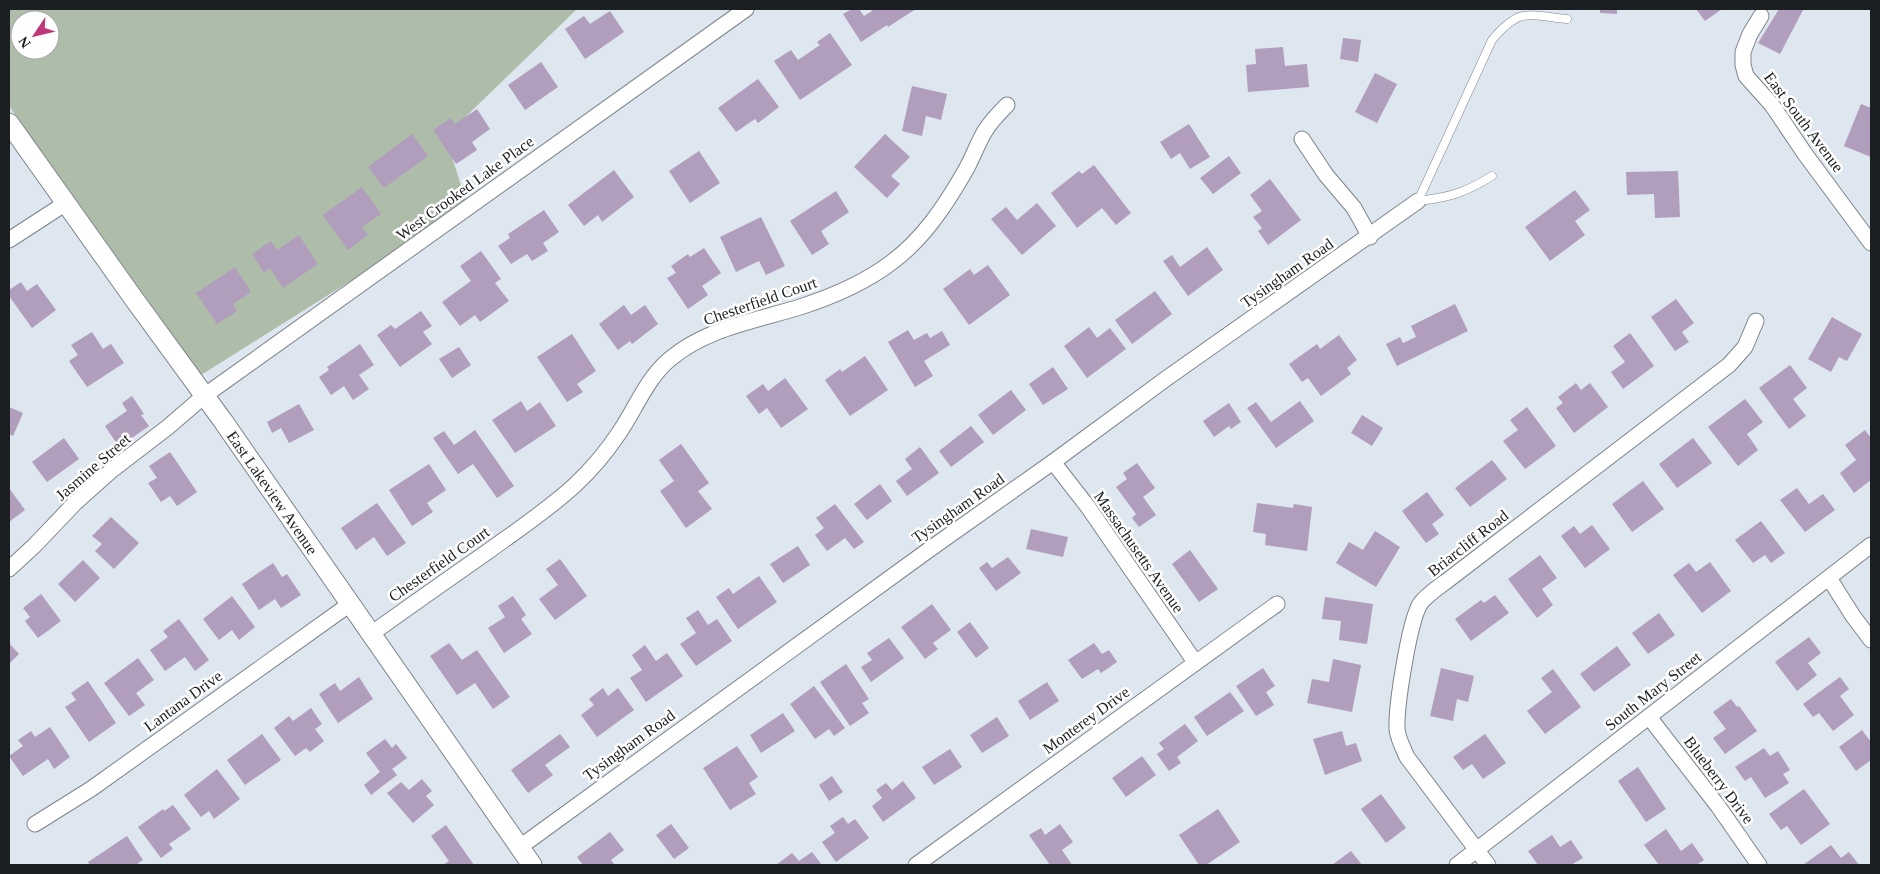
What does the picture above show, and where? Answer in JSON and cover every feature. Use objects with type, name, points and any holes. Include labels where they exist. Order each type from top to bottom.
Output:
[{"type":"street","name":"West Crooked Lake Place","points":[[204,396],[746,9]]},
{"type":"street","name":"East South Avenue","points":[[1761,16],[1750,34],[1743,52],[1743,65],[1746,76],[1772,105],[1805,154],[1871,243]]},
{"type":"street","name":"Chesterfield Court","points":[[371,634],[541,514],[575,485],[598,461],[619,434],[651,380],[667,361],[681,350],[708,335],[735,325],[802,306],[838,292],[873,275],[892,262],[915,242],[944,208],[966,171],[985,131],[1007,105]]},
{"type":"street","name":"East Lakeview Avenue","points":[[9,122],[204,396],[532,865]]},
{"type":"street","points":[[1302,139],[1326,174],[1354,208],[1370,237]]},
{"type":"street","name":"Tysingham Road","points":[[520,847],[1167,378],[1370,237],[1418,201]]},
{"type":"street","points":[[9,240],[66,203]]},
{"type":"street","name":"Briarcliff Road","points":[[1488,865],[1407,757],[1400,741],[1398,707],[1409,638],[1417,611],[1422,602],[1452,577],[1729,365],[1745,347],[1756,321]]},
{"type":"street","name":"Jasmine Street","points":[[9,569],[75,503],[112,470],[168,427],[204,396]]},
{"type":"street","name":"Massachusetts Avenue","points":[[1053,462],[1088,507],[1195,662]]},
{"type":"street","name":"South Mary Street","points":[[1456,865],[1871,545]]},
{"type":"street","points":[[1828,578],[1871,640]]},
{"type":"street","name":"Lantana Drive","points":[[35,824],[91,789],[350,604]]},
{"type":"street","name":"Monterey Drive","points":[[916,865],[1277,604]]},
{"type":"street","name":"Blueberry Drive","points":[[1649,717],[1718,806],[1759,865]]},
{"type":"lane","points":[[1418,201],[1492,40],[1509,22],[1520,16],[1567,19]]},
{"type":"lane","points":[[1418,201],[1448,198],[1468,190],[1492,176]]},
{"type":"green space","points":[[9,9],[577,9],[457,125],[450,151],[468,207],[201,375],[9,106]]},
{"type":"building","points":[[852,9],[859,9],[864,16],[872,11],[871,9],[916,9],[861,42],[843,14]]},
{"type":"building","points":[[1600,9],[1617,9],[1617,14],[1600,13]]},
{"type":"building","points":[[1696,9],[1722,9],[1705,21]]},
{"type":"building","points":[[1779,9],[1803,10],[1780,54],[1758,43]]},
{"type":"building","points":[[610,11],[624,32],[585,59],[565,29],[584,16],[590,24]]},
{"type":"building","points":[[830,33],[852,65],[800,100],[774,61],[791,50],[798,60],[820,45],[817,42]]},
{"type":"building","points":[[1343,38],[1361,40],[1358,62],[1340,59]]},
{"type":"building","points":[[1283,47],[1285,66],[1307,64],[1309,87],[1248,92],[1246,65],[1256,64],[1255,49]]},
{"type":"building","points":[[541,62],[558,87],[525,110],[508,85]]},
{"type":"building","points":[[1375,73],[1397,84],[1377,123],[1355,112]]},
{"type":"building","points":[[758,79],[779,107],[758,123],[755,119],[736,132],[718,108]]},
{"type":"building","points":[[912,86],[947,94],[941,120],[926,116],[922,136],[902,131]]},
{"type":"building","points":[[1861,104],[1871,108],[1871,157],[1844,146]]},
{"type":"building","points":[[477,109],[490,129],[472,142],[477,150],[456,164],[433,130],[451,118],[455,124]]},
{"type":"building","points":[[1189,124],[1210,157],[1190,169],[1180,153],[1171,159],[1160,142]]},
{"type":"building","points":[[412,134],[428,156],[384,188],[368,167]]},
{"type":"building","points":[[885,134],[910,157],[891,176],[900,184],[887,198],[854,167]]},
{"type":"building","points":[[699,151],[720,183],[690,203],[669,171]]},
{"type":"building","points":[[1229,156],[1241,173],[1213,194],[1200,178]]},
{"type":"building","points":[[1094,165],[1131,213],[1116,225],[1102,208],[1077,228],[1051,193],[1079,171],[1082,174]]},
{"type":"building","points":[[614,170],[634,197],[602,222],[598,215],[584,226],[568,205]]},
{"type":"building","points":[[1678,171],[1680,217],[1655,218],[1654,194],[1627,195],[1626,172]]},
{"type":"building","points":[[1270,179],[1301,220],[1268,245],[1258,231],[1262,228],[1253,217],[1262,211],[1250,195]]},
{"type":"building","points":[[362,187],[381,214],[362,227],[368,235],[348,250],[323,215]]},
{"type":"building","points":[[1575,190],[1590,210],[1575,221],[1585,235],[1550,261],[1525,227]]},
{"type":"building","points":[[836,191],[849,212],[821,231],[829,244],[812,255],[790,221]]},
{"type":"building","points":[[1037,203],[1056,226],[1022,255],[991,219],[1006,207],[1017,220]]},
{"type":"building","points":[[544,210],[559,232],[543,243],[548,251],[532,261],[527,254],[511,264],[498,246],[510,238],[508,234]]},
{"type":"building","points":[[761,217],[785,266],[766,275],[759,261],[736,272],[720,237]]},
{"type":"building","points":[[299,235],[318,264],[283,288],[270,268],[264,273],[252,254],[271,241],[277,250]]},
{"type":"building","points":[[1207,247],[1223,270],[1188,296],[1163,261],[1172,255],[1180,267]]},
{"type":"building","points":[[704,248],[721,273],[702,286],[708,295],[688,309],[667,278],[676,273],[671,266],[688,254],[690,257]]},
{"type":"building","points":[[481,251],[501,279],[495,283],[509,301],[480,322],[475,315],[460,326],[442,302],[471,281],[460,266]]},
{"type":"building","points":[[988,265],[1010,295],[969,325],[943,289],[970,269],[974,275]]},
{"type":"building","points":[[235,267],[251,292],[233,304],[237,311],[217,324],[196,293]]},
{"type":"building","points":[[21,282],[27,291],[37,284],[56,310],[32,328],[9,296],[9,290]]},
{"type":"building","points":[[1155,291],[1172,314],[1132,344],[1115,320]]},
{"type":"building","points":[[1676,299],[1694,323],[1682,332],[1689,342],[1675,351],[1651,317]]},
{"type":"building","points":[[1455,304],[1468,331],[1397,366],[1386,344],[1400,337],[1403,343],[1416,337],[1411,326]]},
{"type":"building","points":[[624,305],[631,315],[645,305],[658,324],[632,344],[630,341],[618,350],[599,324]]},
{"type":"building","points":[[421,311],[432,326],[423,332],[432,344],[400,367],[377,335],[391,325],[395,329]]},
{"type":"building","points":[[1832,317],[1862,334],[1847,361],[1839,357],[1831,372],[1808,359]]},
{"type":"building","points":[[1089,327],[1097,338],[1110,328],[1126,349],[1087,378],[1064,346]]},
{"type":"building","points":[[908,330],[914,340],[927,333],[930,338],[942,331],[950,345],[924,361],[933,376],[915,387],[888,342]]},
{"type":"building","points":[[92,332],[103,349],[111,344],[124,363],[87,387],[69,361],[78,355],[71,345]]},
{"type":"building","points":[[1630,333],[1654,366],[1623,389],[1611,372],[1625,362],[1613,346]]},
{"type":"building","points":[[572,334],[596,371],[577,384],[583,392],[567,402],[537,357]]},
{"type":"building","points":[[1339,335],[1357,360],[1347,368],[1351,374],[1321,396],[1308,378],[1302,382],[1289,364],[1317,344],[1320,349]]},
{"type":"building","points":[[360,344],[374,365],[359,375],[369,389],[353,400],[344,386],[331,395],[319,377],[329,370],[327,367]]},
{"type":"building","points":[[459,347],[471,365],[452,378],[439,359]]},
{"type":"building","points":[[865,356],[888,390],[850,416],[825,380],[840,369],[842,372]]},
{"type":"building","points":[[1790,365],[1807,388],[1793,399],[1806,416],[1789,429],[1759,388]]},
{"type":"building","points":[[1053,367],[1068,389],[1043,405],[1029,384]]},
{"type":"building","points":[[785,378],[808,409],[781,428],[767,408],[759,414],[746,396],[763,384],[768,391]]},
{"type":"building","points":[[1576,383],[1581,390],[1590,383],[1608,407],[1574,433],[1556,408],[1563,403],[1558,397]]},
{"type":"building","points":[[1011,390],[1026,410],[993,435],[978,415]]},
{"type":"building","points":[[132,396],[144,414],[141,415],[149,426],[119,447],[105,426],[127,411],[122,403]]},
{"type":"building","points":[[1745,399],[1763,422],[1747,434],[1758,450],[1738,466],[1708,427]]},
{"type":"building","points":[[521,401],[527,411],[540,402],[556,426],[515,453],[492,420]]},
{"type":"building","points":[[1300,401],[1314,421],[1276,448],[1247,408],[1256,402],[1271,422]]},
{"type":"building","points":[[1229,403],[1241,422],[1231,429],[1229,426],[1214,437],[1203,421]]},
{"type":"building","points":[[299,404],[314,430],[289,443],[281,428],[272,433],[267,422]]},
{"type":"building","points":[[9,407],[23,413],[13,436],[9,434]]},
{"type":"building","points":[[1527,407],[1556,446],[1525,469],[1503,441],[1518,430],[1510,420]]},
{"type":"building","points":[[1362,415],[1383,428],[1372,446],[1351,433]]},
{"type":"building","points":[[971,426],[984,442],[951,467],[939,451]]},
{"type":"building","points":[[475,430],[514,486],[497,498],[473,464],[458,474],[433,438],[444,431],[454,445]]},
{"type":"building","points":[[1865,430],[1871,438],[1871,480],[1854,493],[1840,473],[1856,460],[1845,445]]},
{"type":"building","points":[[64,438],[79,459],[47,482],[32,462]]},
{"type":"building","points":[[1693,438],[1712,463],[1677,488],[1659,464]]},
{"type":"building","points":[[681,444],[709,483],[698,491],[712,509],[686,528],[660,491],[674,481],[659,460]]},
{"type":"building","points":[[920,447],[939,473],[907,496],[896,481],[912,469],[905,459]]},
{"type":"building","points":[[170,452],[197,492],[177,506],[170,496],[161,502],[148,483],[157,478],[149,466]]},
{"type":"building","points":[[1492,460],[1507,479],[1470,507],[1455,488]]},
{"type":"building","points":[[1137,463],[1155,488],[1143,497],[1156,515],[1139,527],[1132,518],[1136,514],[1116,487],[1127,479],[1123,473]]},
{"type":"building","points":[[429,464],[446,490],[427,503],[433,512],[412,526],[389,490]]},
{"type":"building","points":[[1643,481],[1664,509],[1632,532],[1612,504]]},
{"type":"building","points":[[880,484],[892,501],[867,520],[854,504]]},
{"type":"building","points":[[9,488],[25,510],[9,522]]},
{"type":"building","points":[[1797,488],[1809,504],[1823,494],[1835,510],[1805,532],[1780,500]]},
{"type":"building","points":[[1427,492],[1444,515],[1432,524],[1439,534],[1426,543],[1402,511]]},
{"type":"building","points":[[377,503],[406,543],[387,556],[374,537],[356,550],[341,528]]},
{"type":"building","points":[[1257,503],[1293,508],[1294,504],[1312,507],[1307,551],[1265,545],[1266,534],[1253,532]]},
{"type":"building","points":[[835,504],[864,542],[854,549],[845,538],[827,551],[815,535],[824,528],[816,518]]},
{"type":"building","points":[[111,517],[139,543],[114,569],[95,551],[102,544],[92,536]]},
{"type":"building","points":[[1761,521],[1785,553],[1771,563],[1765,555],[1753,563],[1735,540]]},
{"type":"building","points":[[1592,525],[1610,549],[1585,568],[1561,536],[1574,526],[1580,534]]},
{"type":"building","points":[[1031,529],[1068,537],[1063,557],[1026,549]]},
{"type":"building","points":[[1375,531],[1400,547],[1376,587],[1336,563],[1349,542],[1363,550]]},
{"type":"building","points":[[798,546],[810,565],[783,583],[770,564]]},
{"type":"building","points":[[1190,550],[1218,589],[1199,602],[1172,564]]},
{"type":"building","points":[[1540,555],[1557,578],[1542,589],[1553,605],[1537,618],[1508,579]]},
{"type":"building","points":[[1008,557],[1021,573],[996,591],[979,568],[987,562],[992,568]]},
{"type":"building","points":[[560,559],[587,596],[555,620],[539,599],[558,585],[546,569]]},
{"type":"building","points":[[83,560],[100,578],[75,602],[58,584]]},
{"type":"building","points":[[1710,562],[1731,591],[1702,613],[1673,575],[1689,563],[1696,572]]},
{"type":"building","points":[[273,563],[282,577],[287,574],[301,595],[281,608],[275,599],[259,610],[242,584]]},
{"type":"building","points":[[759,576],[777,602],[738,629],[716,597],[729,588],[733,594]]},
{"type":"building","points":[[41,594],[61,621],[38,638],[25,621],[30,617],[23,608]]},
{"type":"building","points":[[1495,595],[1509,613],[1471,641],[1455,619],[1481,600],[1484,603]]},
{"type":"building","points":[[232,596],[255,627],[239,640],[232,630],[219,640],[203,619]]},
{"type":"building","points":[[513,596],[526,615],[521,619],[532,634],[504,653],[488,628],[505,617],[498,606]]},
{"type":"building","points":[[1325,597],[1373,604],[1367,644],[1339,640],[1341,621],[1322,619]]},
{"type":"building","points":[[932,604],[951,630],[933,643],[938,649],[925,659],[901,627]]},
{"type":"building","points":[[698,610],[708,625],[717,619],[732,641],[696,666],[680,644],[696,633],[686,618]]},
{"type":"building","points":[[1659,613],[1675,635],[1648,654],[1632,633]]},
{"type":"building","points":[[179,619],[209,660],[195,671],[185,657],[165,671],[150,650],[168,637],[163,631]]},
{"type":"building","points":[[970,622],[989,648],[976,658],[957,632]]},
{"type":"building","points":[[1809,637],[1821,653],[1808,663],[1817,675],[1797,691],[1775,662]]},
{"type":"building","points":[[889,638],[904,658],[871,682],[861,667],[872,660],[867,653]]},
{"type":"building","points":[[9,643],[19,654],[9,664]]},
{"type":"building","points":[[449,643],[462,660],[477,650],[510,697],[493,709],[475,683],[457,695],[430,656]]},
{"type":"building","points":[[1094,643],[1102,654],[1109,650],[1117,662],[1101,673],[1098,669],[1082,679],[1068,660]]},
{"type":"building","points":[[645,645],[656,661],[667,653],[683,676],[646,702],[630,678],[642,670],[632,655]]},
{"type":"building","points":[[1617,646],[1631,665],[1594,692],[1580,674]]},
{"type":"building","points":[[138,658],[154,680],[136,693],[145,705],[129,716],[104,683]]},
{"type":"building","points":[[1333,659],[1361,665],[1352,712],[1307,703],[1312,679],[1329,682]]},
{"type":"building","points":[[846,664],[869,699],[862,703],[869,713],[850,726],[820,682]]},
{"type":"building","points":[[1263,668],[1275,686],[1266,692],[1274,705],[1256,716],[1236,686]]},
{"type":"building","points":[[1441,668],[1474,676],[1468,702],[1457,699],[1453,721],[1430,716]]},
{"type":"building","points":[[1553,669],[1581,707],[1545,734],[1527,711],[1552,692],[1541,678]]},
{"type":"building","points":[[359,677],[373,699],[338,723],[319,694],[335,683],[340,691]]},
{"type":"building","points":[[1840,677],[1849,689],[1840,696],[1854,715],[1833,731],[1819,713],[1813,717],[1803,704]]},
{"type":"building","points":[[88,681],[116,723],[89,742],[65,707],[76,700],[71,693]]},
{"type":"building","points":[[1047,682],[1059,701],[1030,720],[1018,701]]},
{"type":"building","points":[[814,686],[845,728],[834,736],[829,729],[815,739],[790,704]]},
{"type":"building","points":[[603,688],[608,696],[618,688],[634,710],[597,737],[581,715],[594,705],[589,699]]},
{"type":"building","points":[[1230,692],[1244,711],[1207,736],[1194,717]]},
{"type":"building","points":[[1731,699],[1737,707],[1739,706],[1757,731],[1725,754],[1713,738],[1726,729],[1713,712]]},
{"type":"building","points":[[311,708],[322,724],[315,729],[324,741],[310,752],[306,748],[295,756],[274,728],[289,716],[293,721]]},
{"type":"building","points":[[783,713],[795,731],[761,753],[750,735]]},
{"type":"building","points":[[997,717],[1009,736],[982,753],[970,735]]},
{"type":"building","points":[[1185,724],[1198,741],[1177,757],[1181,763],[1169,771],[1157,754],[1164,749],[1159,743]]},
{"type":"building","points":[[50,727],[70,757],[54,769],[48,759],[23,776],[9,756],[23,746],[18,740],[31,731],[35,737]]},
{"type":"building","points":[[1862,730],[1871,742],[1871,760],[1856,771],[1839,747]]},
{"type":"building","points":[[1342,731],[1346,746],[1356,743],[1362,761],[1325,775],[1313,739]]},
{"type":"building","points":[[262,734],[281,760],[245,785],[227,760]]},
{"type":"building","points":[[560,734],[570,747],[545,765],[553,775],[528,793],[511,770]]},
{"type":"building","points":[[1485,734],[1506,763],[1483,779],[1472,764],[1463,770],[1453,757]]},
{"type":"building","points":[[385,739],[392,748],[396,744],[407,758],[392,769],[397,775],[371,795],[364,785],[380,772],[366,753]]},
{"type":"building","points":[[737,746],[758,777],[749,783],[756,794],[730,810],[703,768]]},
{"type":"building","points":[[1764,748],[1770,756],[1778,751],[1790,770],[1783,774],[1789,783],[1765,798],[1751,777],[1745,781],[1735,767]]},
{"type":"building","points":[[950,749],[962,767],[934,785],[922,767]]},
{"type":"building","points":[[1142,756],[1156,775],[1126,797],[1112,778]]},
{"type":"building","points":[[1638,767],[1666,809],[1646,822],[1618,781]]},
{"type":"building","points":[[217,769],[240,799],[214,819],[209,811],[201,817],[184,795]]},
{"type":"building","points":[[832,776],[843,792],[829,801],[819,785]]},
{"type":"building","points":[[422,779],[432,791],[426,796],[434,805],[413,823],[387,793],[401,782],[409,790]]},
{"type":"building","points":[[903,781],[916,798],[883,822],[872,806],[882,798],[876,790],[886,783],[892,790]]},
{"type":"building","points":[[1804,789],[1830,824],[1801,845],[1787,826],[1781,830],[1769,814]]},
{"type":"building","points":[[1381,794],[1406,828],[1386,843],[1361,809]]},
{"type":"building","points":[[173,805],[191,829],[169,844],[173,849],[161,858],[138,827],[163,809],[164,811]]},
{"type":"building","points":[[1218,809],[1240,842],[1206,865],[1199,865],[1179,835]]},
{"type":"building","points":[[843,817],[848,824],[855,819],[869,838],[836,862],[822,842],[835,833],[830,826]]},
{"type":"building","points":[[671,824],[689,848],[674,859],[656,835]]},
{"type":"building","points":[[1060,824],[1073,842],[1062,850],[1072,865],[1050,865],[1029,835],[1041,828],[1045,835]]},
{"type":"building","points":[[446,825],[474,865],[443,865],[449,861],[431,836]]},
{"type":"building","points":[[1666,829],[1681,851],[1692,843],[1704,860],[1696,865],[1659,865],[1644,845]]},
{"type":"building","points":[[610,832],[624,850],[611,860],[615,865],[583,865],[577,857]]},
{"type":"building","points":[[1552,835],[1560,847],[1571,840],[1583,858],[1571,865],[1538,865],[1528,851]]},
{"type":"building","points":[[127,836],[143,860],[138,865],[90,865],[88,862]]},
{"type":"building","points":[[1831,845],[1841,858],[1849,852],[1859,865],[1803,865]]},
{"type":"building","points":[[1351,851],[1362,865],[1332,865]]},
{"type":"building","points":[[812,852],[822,865],[776,865],[792,853],[799,861]]}]
